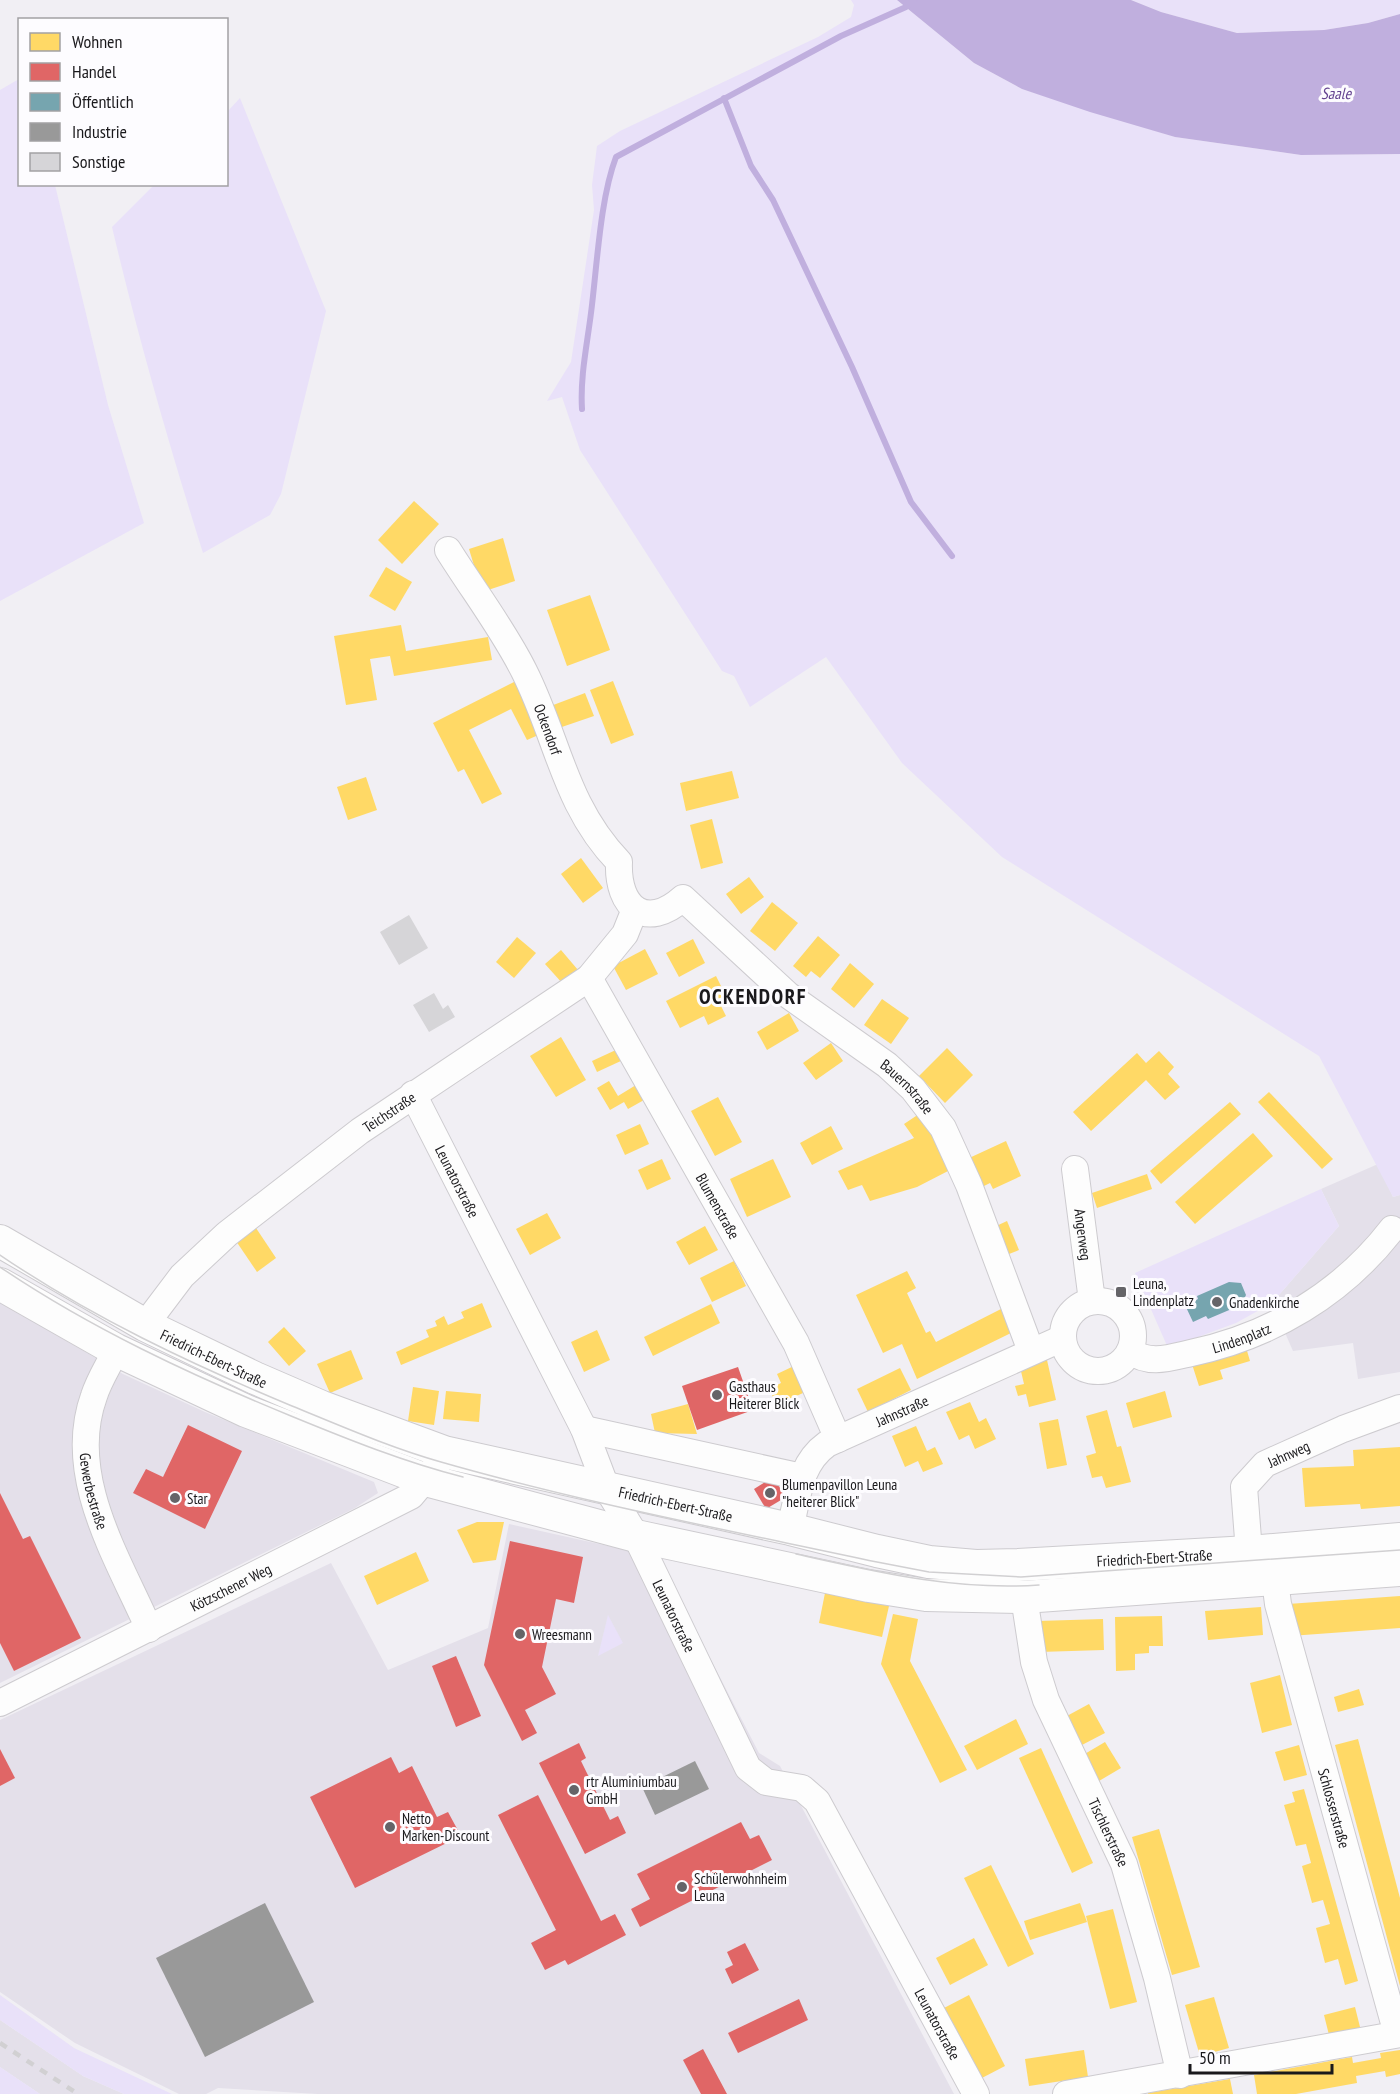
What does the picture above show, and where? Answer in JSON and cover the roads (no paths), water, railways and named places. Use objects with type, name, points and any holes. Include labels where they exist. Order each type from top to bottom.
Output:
[{"type":"main road","name":"Friedrich-Ebert-Straße","points":[[0,1241],[145,1325],[312,1403],[444,1452],[930,1562],[976,1566],[1249,1552],[1400,1539]]},
{"type":"main road","name":"Friedrich-Ebert-Straße","points":[[0,1284],[116,1350],[276,1424],[426,1480],[636,1536],[869,1586],[926,1595],[1024,1597],[1400,1570]]},
{"type":"street","name":"Ockendorf","points":[[448,550],[523,670],[564,778],[598,840],[619,862],[618,879],[624,899],[635,909]]},
{"type":"street","name":"Bauernstraße","points":[[635,909],[652,913],[670,909],[683,898],[788,995],[887,1065],[913,1089],[937,1120],[969,1185],[1031,1351]]},
{"type":"street","name":"Teichstraße","points":[[145,1325],[182,1276],[227,1234],[360,1131],[589,978],[625,934],[635,909]]},
{"type":"street","name":"Blumenstraße","points":[[589,978],[796,1343],[838,1440]]},
{"type":"street","name":"Leunatorstraße","points":[[413,1094],[584,1429],[606,1488],[636,1536],[748,1768],[766,1782],[802,1788],[817,1801],[976,2094]]},
{"type":"street","name":"Angerweg","points":[[1075,1169],[1092,1301]]},
{"type":"street","name":"Lindenplatz","points":[[1130,1351],[1140,1359],[1156,1360],[1219,1347],[1268,1328],[1338,1285],[1369,1259],[1392,1228]]},
{"type":"street","points":[[1092,1301],[1115,1305],[1124,1312],[1132,1325],[1133,1338],[1130,1351],[1112,1368],[1099,1371],[1084,1368],[1070,1356],[1062,1338],[1068,1317],[1083,1304],[1092,1301]]},
{"type":"street","name":"Jahnstraße","points":[[790,1529],[802,1477],[814,1454],[838,1440],[1062,1338]]},
{"type":"street","name":"Gewerbestraße","points":[[116,1350],[93,1397],[86,1432],[87,1468],[94,1503],[149,1629]]},
{"type":"street","name":"Jahnweg","points":[[1249,1552],[1244,1487],[1266,1464],[1343,1429],[1400,1408]]},
{"type":"street","points":[[584,1429],[802,1477]]},
{"type":"street","name":"Kötzschener Weg","points":[[0,1703],[411,1496],[426,1480],[444,1452]]},
{"type":"street","name":"Schlosserstraße","points":[[1275,1580],[1278,1604],[1399,2034]]},
{"type":"street","name":"Tischlerstraße","points":[[1024,1597],[1034,1662],[1046,1700],[1124,1864],[1152,1958],[1180,2074]]},
{"type":"street","points":[[1066,2094],[1399,2034]]},
{"type":"water","name":"Saale","points":[[897,0],[1131,0],[1161,12],[1237,33],[1324,30],[1368,23],[1400,14],[1400,154],[1301,155],[1175,137],[1090,112],[1022,89],[974,63]]},
{"type":"waterway","points":[[582,409],[583,373],[600,234],[606,193],[616,157],[841,36],[906,7],[914,0]]},
{"type":"waterway","points":[[724,98],[751,166],[773,200],[852,367],[911,502],[952,556]]},
{"type":"tram line","points":[[0,1255],[70,1299],[142,1338],[254,1390],[347,1429],[422,1456],[495,1477],[713,1528],[929,1572],[1021,1577],[1400,1550]]},
{"type":"tram line","points":[[0,1267],[105,1330],[216,1384],[354,1441],[463,1477]]},
{"type":"tram line","points":[[796,1554],[947,1583],[1039,1585]]},
{"type":"railway","points":[[0,2043],[78,2094]]},
{"type":"place","name":"Leuna, Lindenplatz","points":[[1121,1292]]},
{"type":"place","name":"Gnadenkirche","points":[[1217,1302]]},
{"type":"place","name":"Gasthaus Heiterer Blick","points":[[717,1395]]},
{"type":"place","name":"Blumenpavillon Leuna \"heiterer Blick\"","points":[[770,1493]]},
{"type":"place","name":"Star","points":[[175,1498]]},
{"type":"place","name":"Wreesmann","points":[[520,1634]]},
{"type":"place","name":"rtr Aluminiumbau GmbH","points":[[574,1790]]},
{"type":"place","name":"Netto Marken-Discount","points":[[390,1827]]},
{"type":"place","name":"Schülerwohnheim Leuna","points":[[682,1887]]},
{"type":"district","name":"OCKENDORF","points":[[753,996]]}]
